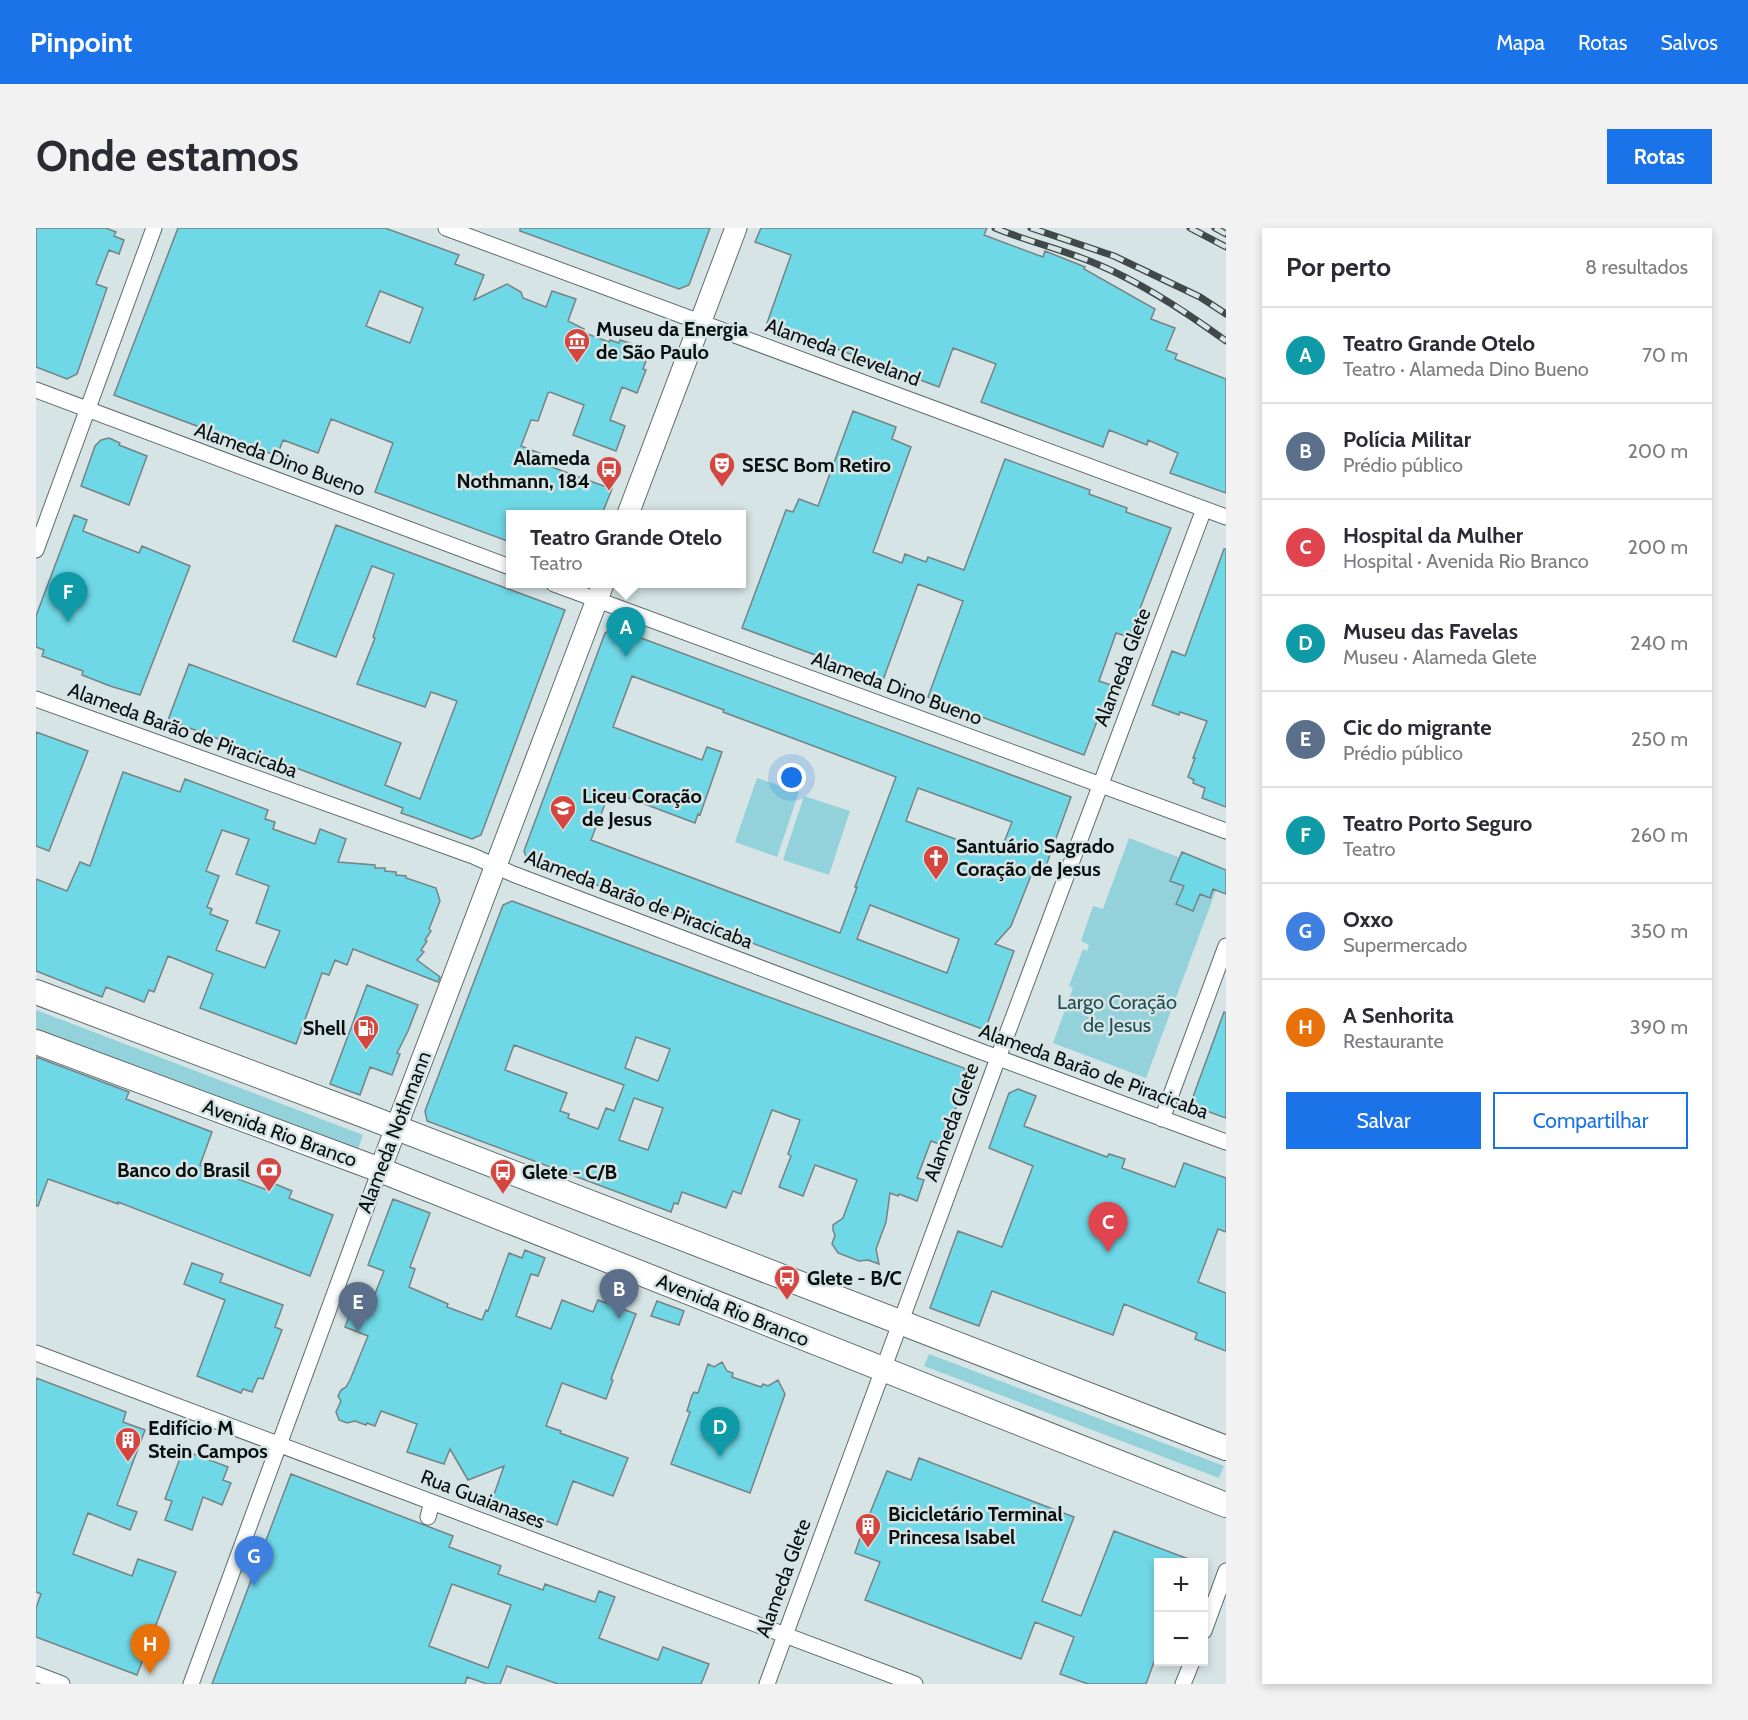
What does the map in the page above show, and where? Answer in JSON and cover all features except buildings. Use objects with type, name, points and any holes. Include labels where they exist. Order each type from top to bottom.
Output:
[{"type":"main road","points":[[36,992],[395,1127],[1226,1448]]},
{"type":"main road","name":"Avenida Rio Branco","points":[[36,1042],[380,1170],[1226,1505]]},
{"type":"street","points":[[36,550],[154,228]]},
{"type":"street","name":"Alameda Cleveland","points":[[446,228],[1226,517]]},
{"type":"street","points":[[630,510],[736,228]]},
{"type":"street","name":"Alameda Dino Bueno","points":[[36,390],[506,566]]},
{"type":"street","name":"Alameda Glete","points":[[767,1684],[1204,509]]},
{"type":"street","name":"Alameda Dino Bueno","points":[[580,588],[600,591],[1100,785],[1226,831]]},
{"type":"street","name":"Alameda Nothmann","points":[[191,1684],[395,1127],[600,591]]},
{"type":"street","name":"Alameda Barão de Piracicaba","points":[[36,699],[473,856],[998,1058],[1226,1142]]},
{"type":"street","points":[[1162,1119],[1226,946]]},
{"type":"street","name":"Rua Guaianases","points":[[36,1353],[279,1444],[430,1509],[785,1635],[915,1684]]},
{"type":"street","points":[[1208,1618],[1226,1571]]},
{"type":"street","points":[[1184,1684],[1191,1666]]},
{"type":"street","points":[[36,1674],[62,1684]]},
{"type":"green space","points":[[757,778],[799,792],[777,857],[735,842]]},
{"type":"green space","points":[[804,796],[850,811],[829,875],[783,860]]},
{"type":"green space","name":"Largo Coração de Jesus","points":[[1129,838],[1222,874],[1146,1078],[1053,1043],[1073,988],[1069,986],[1083,949],[1087,951],[1089,945],[1081,941],[1093,906],[1103,909]]},
{"type":"green space","points":[[36,1010],[363,1135],[358,1149],[36,1031]]},
{"type":"green space","points":[[929,1354],[1224,1466],[1219,1478],[924,1366]]},
{"type":"railway","points":[[995,228],[1073,255],[1116,273],[1164,299],[1226,341]]},
{"type":"railway","points":[[1031,228],[1114,256],[1200,297],[1226,314]]},
{"type":"railway","points":[[1190,228],[1226,247]]},
{"type":"railway","points":[[1215,228],[1226,234]]},
{"type":"place","name":"Museu da Energia de São Paulo","points":[[577,364]]},
{"type":"place","name":"SESC Bom Retiro","points":[[722,488]]},
{"type":"place","name":"Alameda Nothmann, 184","points":[[609,492]]},
{"type":"place","name":"Teatro Porto Seguro","points":[[68,622]]},
{"type":"place","name":"Teatro Grande Otelo","points":[[626,657]]},
{"type":"place","name":"Liceu Coração de Jesus","points":[[563,831]]},
{"type":"place","name":"Santuário Sagrado Coração de Jesus","points":[[936,881]]},
{"type":"place","name":"Shell","points":[[366,1051]]},
{"type":"place","name":"Banco do Brasil","points":[[269,1193]]},
{"type":"place","name":"Glete - C/B","points":[[503,1195]]},
{"type":"place","name":"Hospital da Mulher","points":[[1108,1252]]},
{"type":"place","name":"Glete - B/C","points":[[787,1301]]},
{"type":"place","name":"Polícia Militar","points":[[619,1319]]},
{"type":"place","name":"Cic do migrante","points":[[358,1332]]},
{"type":"place","name":"Museu das Favelas","points":[[720,1457]]},
{"type":"place","name":"Edifício M Stein Campos","points":[[128,1463]]},
{"type":"place","name":"Bicicletário Terminal Princesa Isabel","points":[[868,1549]]},
{"type":"place","name":"Oxxo","points":[[254,1586]]},
{"type":"place","name":"A Senhorita","points":[[150,1674]]}]
